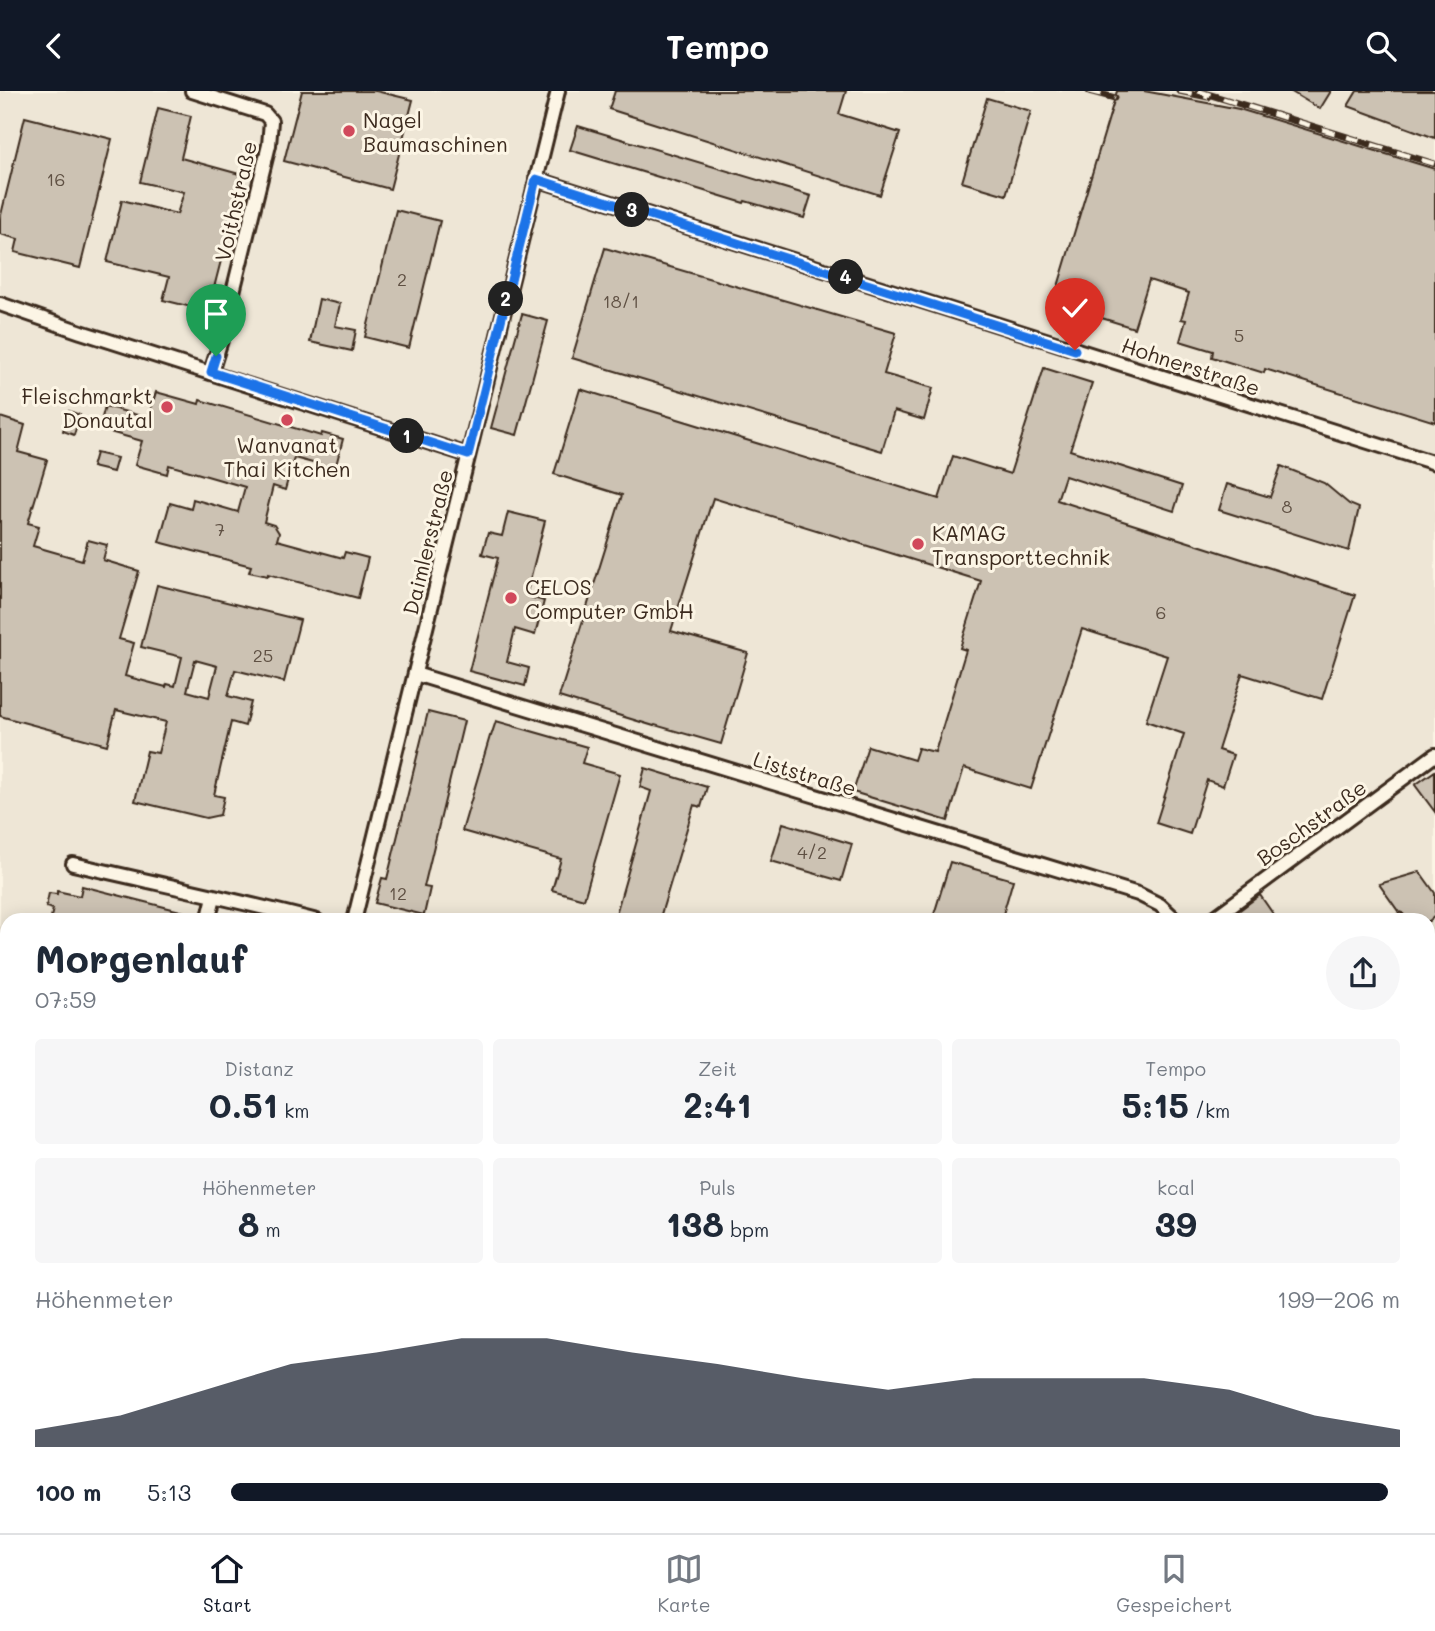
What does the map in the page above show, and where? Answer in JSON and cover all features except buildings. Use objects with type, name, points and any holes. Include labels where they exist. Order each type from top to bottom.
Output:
[{"type":"street","name":"Voithstraße","points":[[192,91],[265,114],[271,121],[269,145],[211,372]]},
{"type":"street","name":"Daimlerstraße","points":[[356,913],[558,91]]},
{"type":"street","name":"Hohnerstraße","points":[[536,179],[1435,463]]},
{"type":"street","points":[[0,304],[81,333],[468,455]]},
{"type":"street","name":"Liststraße","points":[[415,674],[1138,894],[1160,905],[1168,913]]},
{"type":"street","name":"Boschstraße","points":[[1221,913],[1435,755]]},
{"type":"street","points":[[73,864],[287,913]]},
{"type":"street","points":[[210,913],[214,897]]},
{"type":"shaded area","points":[[0,91],[1435,91],[1435,913],[0,913]]},
{"type":"railway","points":[[1089,91],[1115,98]]},
{"type":"railway","points":[[1179,91],[1208,97]]},
{"type":"railway","points":[[1198,91],[1435,164]]},
{"type":"place","name":"Nagel Baumaschinen","points":[[349,131]]},
{"type":"place","name":"Fleischmarkt Donautal","points":[[167,407]]},
{"type":"place","name":"Wanvanat Thai Kitchen","points":[[287,420]]},
{"type":"place","name":"KAMAG Transporttechnik","points":[[918,544]]},
{"type":"place","name":"CELOS Computer GmbH","points":[[511,598]]},
{"type":"route","points":[[216,356],[211,372],[468,455],[536,179],[1075,350]]}]
